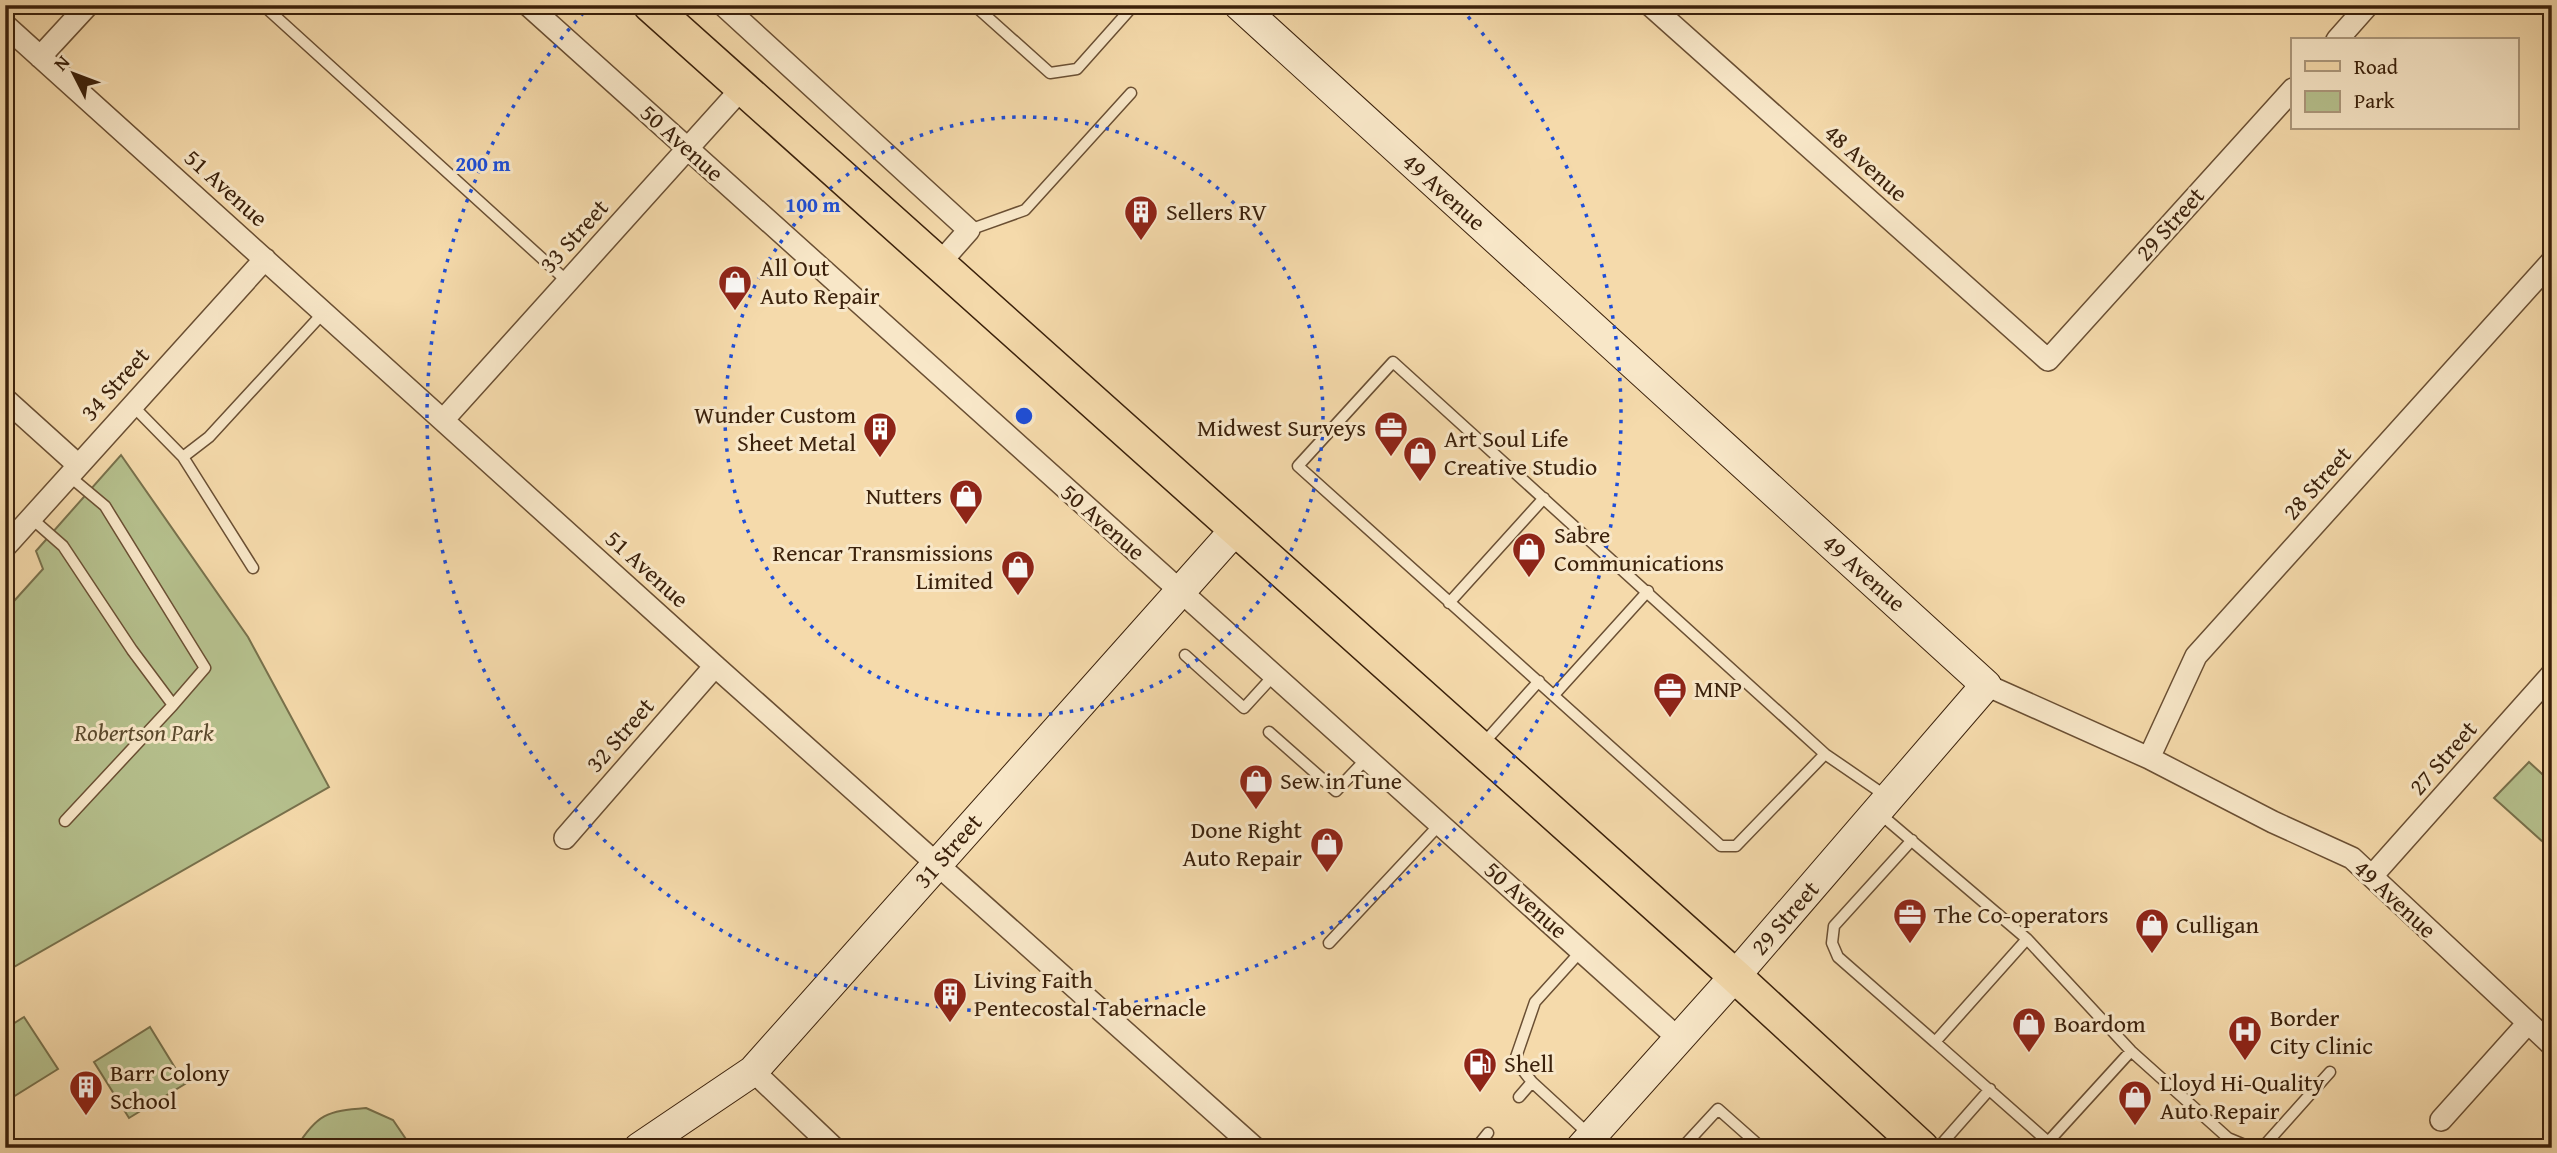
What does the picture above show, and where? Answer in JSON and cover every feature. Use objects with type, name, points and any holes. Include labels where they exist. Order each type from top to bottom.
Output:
[{"type":"main road","points":[[650,5],[1735,976],[1922,1148]]},
{"type":"street","points":[[40,57],[88,5]]},
{"type":"street","name":"50 Avenue","points":[[528,5],[1441,822],[1679,1039]]},
{"type":"street","points":[[723,5],[969,230],[939,264]]},
{"type":"street","name":"49 Avenue","points":[[1239,5],[1986,685],[2149,758],[2273,822],[2352,858],[2552,1045]]},
{"type":"street","name":"48 Avenue","points":[[1650,5],[2048,360]]},
{"type":"street","points":[[2339,38],[2368,5]]},
{"type":"street","name":"51 Avenue","points":[[5,25],[715,666],[938,862],[1255,1148]]},
{"type":"street","name":"33 Street","points":[[444,419],[743,87]]},
{"type":"street","name":"29 Street","points":[[2048,360],[2291,91]]},
{"type":"street","name":"34 Street","points":[[5,547],[72,469],[265,259]]},
{"type":"street","name":"28 Street","points":[[2149,758],[2196,656],[2552,261]]},
{"type":"street","points":[[5,399],[72,469]]},
{"type":"street","name":"31 Street","points":[[639,1148],[753,1071],[1235,530]]},
{"type":"street","name":"32 Street","points":[[565,838],[715,666]]},
{"type":"street","name":"27 Street","points":[[2372,876],[2552,674]]},
{"type":"street","name":"29 Street","points":[[1592,1144],[1679,1039],[1986,685]]},
{"type":"street","points":[[2441,1119],[2528,1023]]},
{"type":"street","points":[[753,1071],[834,1148]]},
{"type":"lane","points":[[263,5],[568,282]]},
{"type":"lane","points":[[974,5],[1050,73],[1077,69],[1134,5]]},
{"type":"lane","points":[[969,230],[1025,210],[1131,93]]},
{"type":"lane","points":[[183,457],[209,437],[324,312]]},
{"type":"lane","points":[[1825,754],[1746,839],[1737,846],[1721,846],[1298,466],[1393,362],[1883,805],[1912,840],[2027,939],[2131,1051],[2228,1138],[2252,1148]]},
{"type":"lane","points":[[131,404],[183,457],[253,568]]},
{"type":"lane","points":[[65,821],[205,668],[105,506],[72,469]]},
{"type":"lane","points":[[1449,603],[1544,498]]},
{"type":"lane","points":[[30,517],[64,546],[132,650],[173,705]]},
{"type":"lane","points":[[1554,695],[1648,592]]},
{"type":"lane","points":[[1185,655],[1244,708],[1274,675]]},
{"type":"lane","points":[[1480,748],[1539,681]]},
{"type":"lane","points":[[1269,732],[1336,792],[1368,757]]},
{"type":"lane","points":[[1329,943],[1441,822]]},
{"type":"lane","points":[[1912,840],[1834,926],[1832,943],[1838,957],[2052,1145],[2131,1051]]},
{"type":"lane","points":[[1935,1042],[2027,939]]},
{"type":"lane","points":[[1582,950],[1535,1002],[1515,1060],[1532,1082],[1592,1144]]},
{"type":"lane","points":[[2262,1148],[2330,1072]]},
{"type":"lane","points":[[1519,1097],[1532,1082]]},
{"type":"lane","points":[[1938,1148],[1990,1090]]},
{"type":"lane","points":[[1682,1148],[1718,1109],[1762,1148]]},
{"type":"lane","points":[[1483,1148],[1480,1143],[1488,1133]]},
{"type":"lane","points":[[2219,1148],[2228,1138]]},
{"type":"green space","name":"Robertson Park","points":[[121,455],[248,637],[329,787],[5,972],[5,611],[43,569],[36,551]]},
{"type":"green space","points":[[2529,762],[2552,783],[2552,850],[2494,798]]},
{"type":"green space","points":[[24,1017],[58,1069],[5,1102],[5,1029]]},
{"type":"green space","points":[[150,1027],[185,1084],[129,1118],[94,1062]]},
{"type":"green space","points":[[366,1108],[393,1120],[412,1148],[296,1148],[310,1128],[324,1116]]},
{"type":"place","name":"Sellers RV","points":[[1141,242]]},
{"type":"place","name":"All Out Auto Repair","points":[[735,312]]},
{"type":"place","name":"Midwest Surveys","points":[[1391,458]]},
{"type":"place","name":"Wunder Custom Sheet Metal","points":[[880,459]]},
{"type":"place","name":"Art Soul Life Creative Studio","points":[[1420,483]]},
{"type":"place","name":"Nutters","points":[[966,526]]},
{"type":"place","name":"Sabre Communications","points":[[1529,579]]},
{"type":"place","name":"Rencar Transmissions Limited","points":[[1018,597]]},
{"type":"place","name":"MNP","points":[[1670,719]]},
{"type":"place","name":"Sew in Tune","points":[[1256,811]]},
{"type":"place","name":"Done Right Auto Repair","points":[[1327,874]]},
{"type":"place","name":"The Co-operators","points":[[1910,945]]},
{"type":"place","name":"Culligan","points":[[2152,955]]},
{"type":"place","name":"Living Faith Pentecostal Tabernacle","points":[[950,1024]]},
{"type":"place","name":"Boardom","points":[[2029,1054]]},
{"type":"place","name":"Border City Clinic","points":[[2245,1062]]},
{"type":"place","name":"Shell","points":[[1480,1094]]},
{"type":"place","name":"Barr Colony School","points":[[86,1117]]},
{"type":"place","name":"Lloyd Hi-Quality Auto Repair","points":[[2135,1127]]}]
